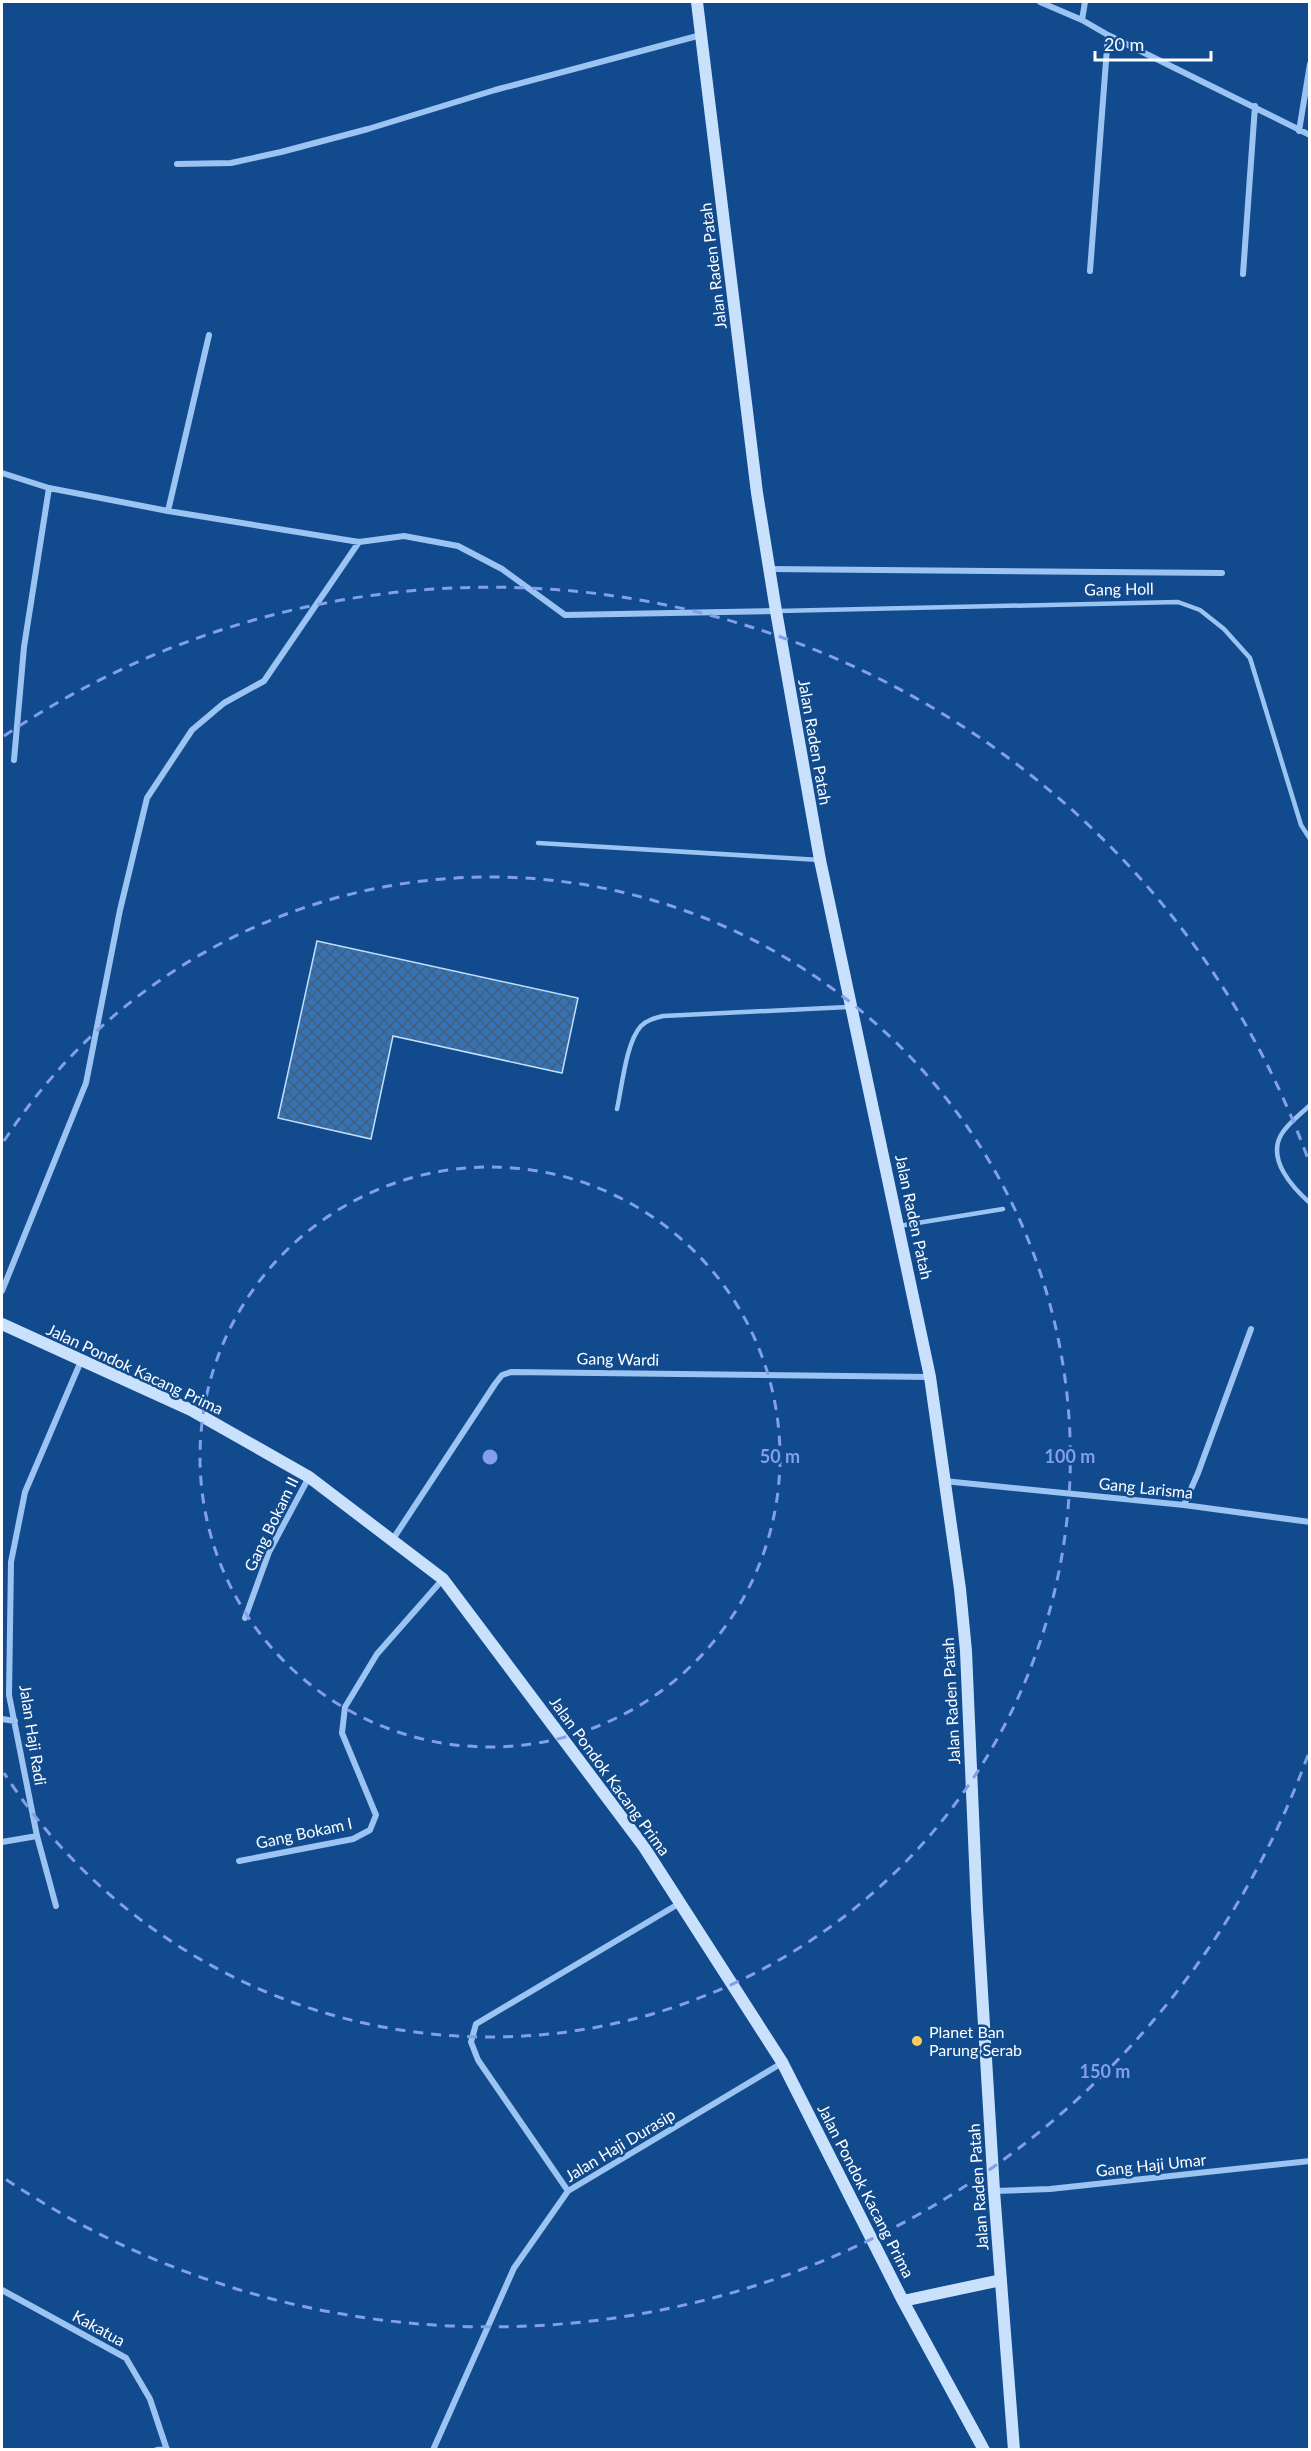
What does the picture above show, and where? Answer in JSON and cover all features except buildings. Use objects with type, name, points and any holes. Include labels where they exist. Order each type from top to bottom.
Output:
[{"type":"main road","name":"Jalan Raden Patah","points":[[697,2],[756,481],[769,569],[820,860],[930,1377],[960,1588],[966,1651],[978,1921],[994,2191],[1014,2450]]},
{"type":"main road","name":"Jalan Pondok Kacang Prima","points":[[2,1324],[191,1410],[309,1477],[443,1579],[644,1846],[782,2062],[903,2301],[984,2450]]},
{"type":"main road","points":[[903,2301],[1000,2280]]},
{"type":"street","points":[[1040,2],[1082,20],[1310,135]]},
{"type":"street","points":[[1082,20],[1084,2]]},
{"type":"street","points":[[177,164],[231,163],[281,152],[368,129],[495,90],[702,34]]},
{"type":"street","points":[[1090,271],[1108,35]]},
{"type":"street","points":[[1299,131],[1310,64]]},
{"type":"street","points":[[1243,274],[1255,106]]},
{"type":"street","points":[[168,511],[209,335]]},
{"type":"street","points":[[2,473],[49,488],[168,511],[359,542],[404,536],[458,546],[509,574],[565,615],[776,611]]},
{"type":"street","points":[[14,760],[24,647],[49,488]]},
{"type":"street","points":[[2,1291],[86,1083],[120,910],[147,798],[192,730],[224,703],[264,681],[359,542]]},
{"type":"street","name":"Gang Holl","points":[[769,569],[1222,573]]},
{"type":"street","points":[[1184,1505],[1251,1329]]},
{"type":"street","name":"Jalan Haji Radi","points":[[56,1906],[37,1836],[9,1695],[11,1562],[25,1492],[81,1361]]},
{"type":"street","name":"Gang Wardi","points":[[393,1539],[495,1384],[502,1375],[511,1372],[930,1377]]},
{"type":"street","name":"Gang Bokam II","points":[[245,1618],[269,1552],[309,1477]]},
{"type":"street","name":"Gang Larisma","points":[[944,1481],[1184,1505],[1310,1522]]},
{"type":"street","name":"Gang Bokam I","points":[[239,1861],[354,1839],[370,1830],[376,1815],[342,1733],[345,1707],[377,1654],[443,1579]]},
{"type":"street","points":[[2,1719],[15,1721]]},
{"type":"street","points":[[2,1842],[37,1836]]},
{"type":"street","points":[[568,2192],[478,2060],[471,2042],[476,2024],[680,1903]]},
{"type":"street","name":"Jalan Haji Durasip","points":[[432,2450],[513,2268],[568,2192],[782,2062]]},
{"type":"street","name":"Gang Haji Umar","points":[[994,2191],[1050,2189],[1310,2162]]},
{"type":"street","name":"Kakatua","points":[[2,2290],[126,2358],[150,2399],[167,2449]]},
{"type":"street","points":[[157,2450],[167,2449]]},
{"type":"lane","name":"Gang Holl","points":[[776,611],[1178,602],[1200,610],[1224,629],[1250,658],[1301,825],[1310,839]]},
{"type":"lane","points":[[538,843],[820,860]]},
{"type":"lane","points":[[617,1109],[632,1039],[642,1026],[652,1019],[663,1016],[851,1006]]},
{"type":"lane","points":[[1310,1105],[1281,1134],[1278,1144],[1278,1159],[1292,1186],[1310,1203]]},
{"type":"lane","points":[[899,1226],[1003,1209]]},
{"type":"place","name":"Planet Ban Parung Serab","points":[[917,2041]]}]
